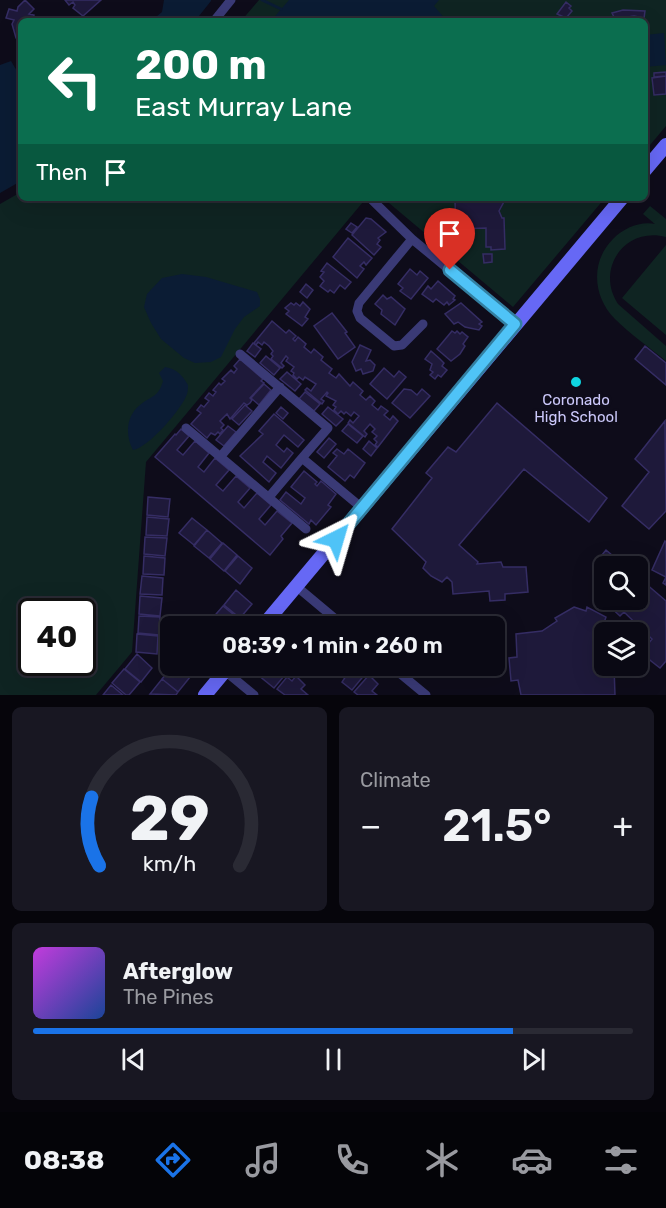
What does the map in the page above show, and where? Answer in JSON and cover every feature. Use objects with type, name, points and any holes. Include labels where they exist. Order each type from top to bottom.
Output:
[{"type":"street","points":[[216,18],[231,0]]},
{"type":"street","points":[[648,166],[666,145]]},
{"type":"street","points":[[655,158],[666,167]]},
{"type":"street","points":[[373,201],[412,239],[515,324]]},
{"type":"street","points":[[271,616],[619,201]]},
{"type":"street","points":[[412,239],[359,303],[357,311],[360,318],[394,346],[402,345],[423,324]]},
{"type":"street","points":[[240,354],[328,428],[269,497]]},
{"type":"street","points":[[221,456],[280,387]]},
{"type":"street","points":[[186,428],[306,529]]},
{"type":"street","points":[[302,458],[362,507]]},
{"type":"street","points":[[296,586],[332,616]]},
{"type":"street","points":[[205,695],[220,676]]},
{"type":"street","points":[[235,676],[254,695]]},
{"type":"street","points":[[403,676],[426,695]]},
{"type":"green space","points":[[259,0],[666,0],[666,126],[648,147],[648,18],[244,18]]},
{"type":"green space","points":[[18,194],[18,201],[362,201],[146,462],[132,652],[96,695],[0,695],[0,204]]},
{"type":"green space","points":[[387,201],[602,201],[513,307]]},
{"type":"green space","points":[[650,206],[666,219],[666,237],[651,235],[627,244],[618,253],[612,265],[610,277],[612,291],[618,304],[666,346],[666,361],[615,319],[602,300],[597,279],[601,258],[613,239],[632,226],[655,224],[643,214]]},
{"type":"green space","points":[[666,245],[666,335],[622,298]]},
{"type":"water","points":[[164,0],[211,0],[197,18],[155,18],[162,12]]},
{"type":"water","points":[[289,0],[439,0],[434,6],[444,18],[274,18]]},
{"type":"water","points":[[664,33],[666,65],[648,67],[648,35]]},
{"type":"water","points":[[11,61],[18,73],[18,183],[0,193],[0,65]]},
{"type":"water","points":[[182,274],[206,277],[257,292],[260,299],[260,306],[244,317],[235,329],[221,357],[211,362],[195,363],[184,358],[161,339],[144,307],[147,294],[162,278]]},
{"type":"water","points":[[165,367],[176,371],[184,378],[188,385],[187,394],[179,409],[164,427],[147,443],[133,450],[128,432],[130,420],[135,409],[159,391],[163,381],[159,373]]},
{"type":"building","points":[[25,0],[34,9],[29,14],[34,15],[34,18],[18,18],[18,38],[16,38],[12,24],[14,20],[6,18],[9,9],[17,11]]},
{"type":"building","points":[[65,0],[101,0],[83,16],[73,8],[75,5],[73,2],[69,5]]},
{"type":"building","points":[[566,2],[571,6],[569,8],[572,11],[566,18],[557,14]]},
{"type":"building","points":[[623,10],[645,11],[644,18],[634,16],[614,18],[612,13]]},
{"type":"building","points":[[666,72],[666,76],[654,77],[654,73]]},
{"type":"building","points":[[666,76],[666,94],[654,95],[652,78]]},
{"type":"building","points":[[455,201],[504,201],[499,211],[504,218],[505,249],[491,250],[491,247],[486,247],[486,228],[456,229]]},
{"type":"building","points":[[366,218],[371,219],[386,232],[378,238],[380,240],[377,244],[381,247],[374,255],[352,235]]},
{"type":"building","points":[[351,223],[357,227],[352,233],[346,229]]},
{"type":"building","points":[[348,238],[372,258],[366,265],[364,262],[360,266],[364,269],[357,278],[333,257]]},
{"type":"building","points":[[483,254],[492,254],[492,262],[484,263]]},
{"type":"building","points":[[327,263],[351,282],[345,289],[340,285],[334,293],[320,286],[324,281],[320,277],[324,272],[321,271]]},
{"type":"building","points":[[410,269],[417,275],[420,271],[428,278],[411,299],[400,291],[403,288],[398,284]]},
{"type":"building","points":[[438,281],[455,296],[453,299],[455,300],[449,305],[447,302],[444,305],[436,299],[433,302],[422,294],[428,286],[431,289]]},
{"type":"building","points":[[306,284],[313,290],[307,298],[300,292]]},
{"type":"building","points":[[383,295],[387,299],[391,297],[405,309],[395,325],[381,314],[382,310],[375,304]]},
{"type":"building","points":[[303,302],[310,309],[305,317],[308,319],[302,326],[286,314],[289,311],[285,308],[291,303],[300,306]]},
{"type":"building","points":[[461,303],[482,322],[479,324],[482,326],[479,330],[465,327],[458,322],[454,324],[445,314]]},
{"type":"building","points":[[332,313],[355,347],[338,359],[314,326]]},
{"type":"building","points":[[272,321],[286,333],[289,330],[296,336],[293,339],[295,341],[298,337],[311,353],[314,349],[323,357],[321,360],[332,369],[329,373],[336,378],[339,374],[350,386],[353,382],[363,391],[360,395],[366,400],[370,396],[375,401],[372,405],[378,410],[381,406],[388,411],[384,415],[390,420],[393,416],[398,421],[378,447],[374,439],[377,436],[372,432],[375,429],[370,424],[364,431],[367,434],[365,437],[348,423],[350,420],[353,423],[359,416],[354,412],[351,416],[341,411],[338,414],[333,405],[336,401],[326,396],[327,392],[321,399],[324,401],[322,404],[305,390],[307,388],[311,391],[316,384],[305,377],[303,380],[299,377],[297,379],[291,371],[294,367],[286,361],[288,358],[286,356],[281,363],[284,366],[282,368],[271,359],[273,351],[269,346],[264,342],[262,345],[258,342],[256,345],[254,343]]},
{"type":"building","points":[[452,331],[460,334],[462,332],[468,337],[460,354],[451,361],[437,349]]},
{"type":"building","points":[[253,343],[261,349],[255,357],[247,351]]},
{"type":"building","points":[[360,345],[371,350],[366,361],[370,360],[375,365],[373,371],[363,374],[361,369],[356,371],[352,362]]},
{"type":"building","points":[[645,346],[666,363],[666,385],[635,359]]},
{"type":"building","points":[[431,351],[444,363],[442,366],[447,370],[441,377],[438,375],[435,379],[430,375],[433,372],[430,370],[432,364],[425,359]]},
{"type":"building","points":[[266,356],[280,368],[274,375],[260,363]]},
{"type":"building","points":[[240,359],[263,379],[261,381],[264,383],[250,398],[252,400],[250,403],[247,405],[244,403],[230,419],[227,414],[220,421],[224,425],[220,434],[211,433],[207,438],[191,424],[201,413],[197,410],[209,401],[205,398],[209,393],[213,396],[216,392],[213,390],[219,383],[221,385],[225,381],[222,379],[231,370],[234,373],[237,369],[234,366]]},
{"type":"building","points":[[384,368],[394,377],[399,371],[406,377],[387,399],[370,384]]},
{"type":"building","points":[[287,372],[301,384],[295,391],[280,379]]},
{"type":"building","points":[[264,384],[271,390],[259,405],[251,398]]},
{"type":"building","points":[[404,389],[411,390],[417,395],[422,389],[430,396],[410,418],[392,403]]},
{"type":"building","points":[[305,392],[320,404],[314,411],[299,399]]},
{"type":"building","points":[[497,403],[607,498],[589,522],[524,469],[459,545],[478,562],[477,564],[501,562],[503,567],[526,567],[528,592],[505,594],[505,600],[490,601],[489,591],[453,594],[452,582],[447,577],[442,582],[431,576],[423,568],[426,562],[392,529],[432,478],[426,473],[448,447],[456,452]]},
{"type":"building","points":[[245,405],[252,411],[239,425],[232,419]]},
{"type":"building","points":[[281,407],[288,413],[283,419],[276,413]]},
{"type":"building","points":[[328,407],[343,419],[336,426],[322,414]]},
{"type":"building","points":[[274,414],[304,440],[298,447],[284,435],[276,445],[284,452],[287,448],[293,453],[281,468],[267,456],[263,462],[276,473],[269,482],[240,456],[263,434],[259,431]]},
{"type":"building","points":[[665,421],[666,511],[649,529],[622,506],[649,472],[635,459]]},
{"type":"building","points":[[348,424],[363,436],[357,443],[342,431]]},
{"type":"building","points":[[228,426],[236,432],[224,446],[216,440]]},
{"type":"building","points":[[181,429],[189,436],[177,450],[183,455],[195,441],[209,453],[198,467],[204,472],[215,458],[229,470],[216,485],[223,491],[236,476],[250,488],[238,502],[244,508],[257,493],[271,505],[259,519],[265,525],[277,511],[292,523],[270,555],[155,457]]},
{"type":"building","points":[[329,438],[336,444],[324,458],[317,452]]},
{"type":"building","points":[[369,441],[377,448],[371,456],[363,449]]},
{"type":"building","points":[[337,449],[344,454],[348,449],[365,463],[354,478],[350,475],[345,481],[328,467],[337,456],[333,453]]},
{"type":"building","points":[[304,471],[317,482],[315,484],[317,486],[321,481],[336,494],[328,505],[331,507],[316,525],[311,520],[309,524],[280,500],[286,492],[301,504],[305,498],[291,487]]},
{"type":"building","points":[[148,497],[170,499],[168,517],[147,515]]},
{"type":"building","points":[[147,517],[169,519],[167,536],[146,535]]},
{"type":"building","points":[[192,518],[207,530],[194,545],[179,533]]},
{"type":"building","points":[[207,530],[222,543],[209,558],[194,546]]},
{"type":"building","points":[[145,537],[167,538],[165,556],[144,554]]},
{"type":"building","points":[[666,542],[666,577],[652,570]]},
{"type":"building","points":[[223,543],[237,555],[224,571],[210,559]]},
{"type":"building","points":[[606,550],[613,556],[601,556]]},
{"type":"building","points":[[144,556],[165,558],[164,575],[143,574]]},
{"type":"building","points":[[238,556],[252,568],[240,584],[225,571]]},
{"type":"building","points":[[142,576],[163,578],[162,595],[140,594]]},
{"type":"building","points":[[648,586],[666,601],[666,661],[660,668],[648,659],[648,644],[652,639],[648,635],[648,622],[634,622],[624,612],[620,616],[613,610],[648,610]]},
{"type":"building","points":[[236,590],[252,604],[242,616],[238,616],[224,605]]},
{"type":"building","points":[[140,596],[162,598],[160,616],[139,614]]},
{"type":"building","points":[[223,606],[235,616],[214,616]]},
{"type":"building","points":[[574,607],[586,611],[587,607],[606,617],[604,622],[594,622],[594,676],[614,676],[615,695],[521,695],[518,680],[511,681],[509,658],[517,657],[516,634],[542,631],[557,621],[555,618]]},
{"type":"building","points":[[139,616],[160,617],[159,635],[138,633]]},
{"type":"building","points":[[137,634],[158,636],[157,654],[136,652]]},
{"type":"building","points":[[137,654],[152,668],[141,682],[125,669]]},
{"type":"building","points":[[124,669],[140,682],[129,695],[112,683]]},
{"type":"building","points":[[165,676],[190,677],[178,692],[162,679]]},
{"type":"building","points":[[259,676],[284,676],[274,688]]},
{"type":"building","points":[[296,676],[305,685],[301,689],[308,695],[285,695],[277,689],[287,677],[292,681]]},
{"type":"building","points":[[346,676],[364,676],[352,690],[342,682]]},
{"type":"building","points":[[368,676],[378,684],[372,691],[377,695],[358,695],[354,692]]},
{"type":"building","points":[[162,679],[178,692],[176,695],[150,694]]},
{"type":"building","points":[[111,685],[123,695],[103,695]]},
{"type":"waterway","points":[[262,0],[281,9]]},
{"type":"place","name":"Coronado High School","points":[[576,382]]},
{"type":"route","points":[[336,539],[515,324],[450,270]]}]
